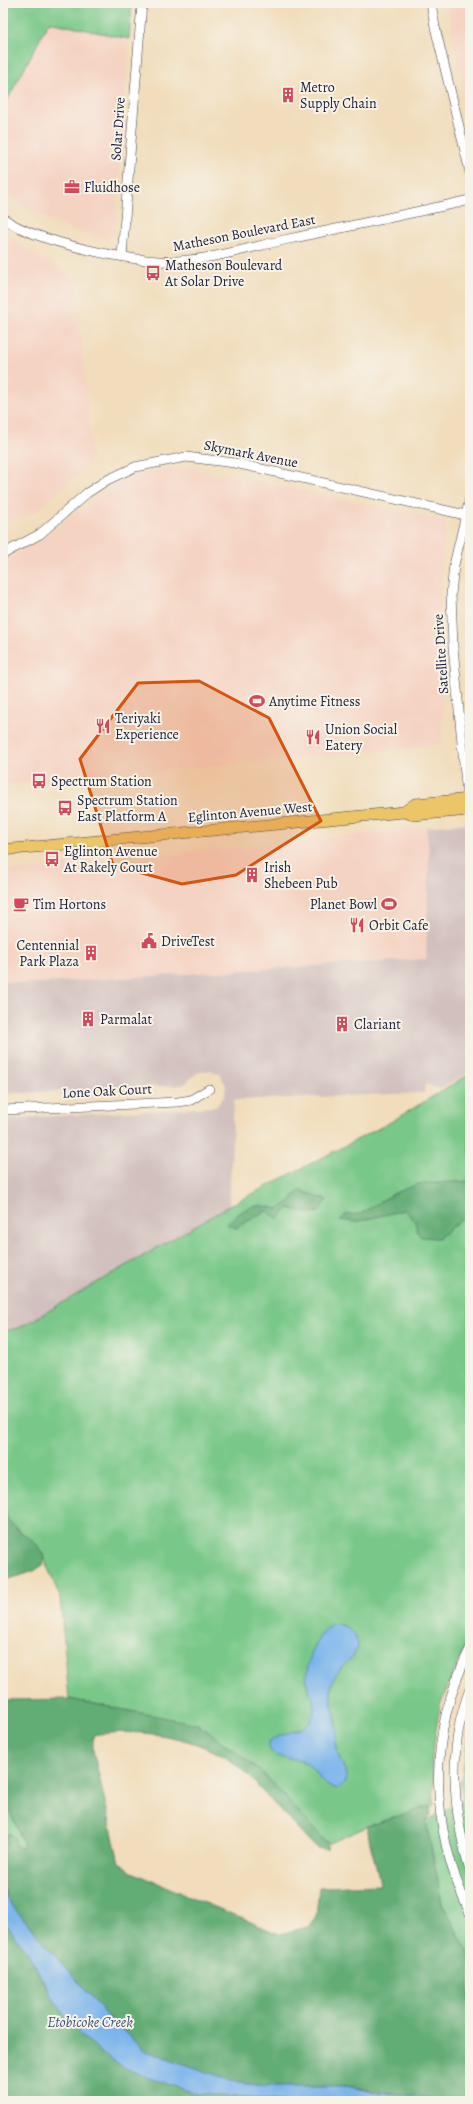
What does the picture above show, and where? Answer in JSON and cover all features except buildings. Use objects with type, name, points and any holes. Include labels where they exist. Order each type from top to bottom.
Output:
[{"type":"main road","name":"Eglinton Avenue West","points":[[3,850],[404,812],[414,815],[469,804]]},
{"type":"street","name":"Solar Drive","points":[[122,256],[142,3]]},
{"type":"street","points":[[431,3],[435,27],[470,172]]},
{"type":"street","name":"Matheson Boulevard East","points":[[3,218],[37,234],[66,245],[122,256],[177,262],[221,254],[470,200]]},
{"type":"street","name":"Skymark Avenue","points":[[3,554],[40,534],[88,493],[107,480],[135,467],[172,458],[199,458],[235,463],[468,515]]},
{"type":"street","name":"Satellite Drive","points":[[469,804],[453,647],[451,594],[454,565],[468,515],[470,498]]},
{"type":"street","name":"Lone Oak Court","points":[[3,1110],[178,1102],[195,1098],[209,1089]]},
{"type":"street","points":[[470,1649],[459,1672],[445,1716],[439,1761],[438,1789],[445,1842],[455,1877],[470,1913]]},
{"type":"street","points":[[470,1689],[458,1741],[455,1790],[461,1838],[470,1871]]},
{"type":"highlighted area","points":[[199,681],[269,718],[321,821],[236,875],[182,884],[113,865],[80,759],[138,683]]},
{"type":"shaded area","points":[[448,3],[470,3],[470,115],[455,45]]},
{"type":"shaded area","points":[[49,21],[129,39],[115,223],[114,231],[107,238],[87,234],[50,220],[26,208],[3,193],[3,108]]},
{"type":"shaded area","points":[[3,235],[76,276],[92,455],[88,465],[39,510],[19,520],[3,521]]},
{"type":"shaded area","points":[[193,468],[446,520],[441,562],[439,616],[443,745],[3,785],[3,562],[32,545],[111,486],[143,472]]},
{"type":"shaded area","points":[[470,823],[470,1072],[440,1089],[425,1084],[424,1093],[234,1100],[229,1206],[21,1327],[3,1332],[3,1119],[216,1107],[224,1097],[226,1085],[220,1074],[209,1070],[197,1073],[183,1085],[3,1094],[3,981],[24,984],[426,959],[429,853],[426,827]]},
{"type":"shaded area","name":"Centennial Park Plaza","points":[[426,827],[429,853],[426,959],[24,984],[3,981],[3,872]]},
{"type":"green space","points":[[3,3],[132,3],[129,39],[49,22],[3,108]]},
{"type":"green space","points":[[470,1074],[470,1634],[440,1705],[432,1755],[434,1805],[373,1824],[328,1844],[261,1771],[198,1725],[69,1699],[60,1597],[40,1549],[7,1519],[3,1503],[3,1332],[21,1327],[229,1206],[389,1123]]},
{"type":"green space","points":[[470,1181],[470,1212],[439,1238],[421,1237],[417,1231],[415,1221],[404,1210],[356,1222],[340,1220],[345,1215],[360,1214],[391,1195],[417,1184]]},
{"type":"green space","points":[[300,1190],[327,1200],[318,1212],[308,1213],[288,1208],[279,1219],[266,1211],[236,1228],[226,1224],[244,1210],[255,1206],[278,1209],[288,1203]]},
{"type":"green space","points":[[3,1503],[6,1516],[11,1524],[36,1544],[44,1557],[43,1565],[34,1571],[3,1581]]},
{"type":"green space","points":[[69,1699],[198,1724],[261,1771],[328,1844],[327,1850],[316,1848],[244,1771],[223,1756],[206,1748],[188,1741],[149,1734],[130,1732],[93,1735],[93,1750],[119,1862],[132,1872],[279,1934],[308,1927],[316,1916],[319,1887],[380,1885],[369,1839],[368,1826],[430,1806],[431,1814],[426,1821],[442,1903],[470,1956],[470,2101],[432,2099],[346,2086],[266,2086],[239,2083],[144,2050],[111,2020],[8,1901],[4,1885],[2,1867],[4,1848],[9,1833],[14,1837],[16,1846],[22,1849],[24,1844],[3,1796],[3,1700]]},
{"type":"green space","points":[[470,1725],[470,1956],[442,1903],[426,1821],[463,1800],[461,1782]]},
{"type":"green space","points":[[3,1796],[24,1844],[22,1849],[16,1846],[14,1837],[9,1833],[4,1840]]},
{"type":"green space","points":[[3,1920],[27,1952],[56,2003],[79,2033],[101,2053],[199,2094],[283,2101],[3,2101]]},
{"type":"water","points":[[331,1624],[344,1626],[352,1631],[357,1644],[353,1655],[335,1675],[332,1682],[331,1696],[337,1728],[335,1746],[346,1774],[346,1783],[336,1789],[322,1781],[312,1768],[303,1761],[276,1755],[269,1748],[268,1742],[276,1737],[300,1729],[307,1725],[311,1719],[314,1711],[314,1699],[309,1691],[307,1682],[309,1660],[319,1639]]},
{"type":"water","name":"Etobicoke Creek","points":[[3,1888],[8,1901],[111,2020],[144,2050],[239,2083],[266,2086],[346,2086],[376,2092],[457,2101],[283,2101],[199,2094],[146,2077],[121,2066],[101,2053],[79,2033],[56,2003],[27,1952],[3,1920]]},
{"type":"waterway","points":[[467,1378],[470,1385]]},
{"type":"place","name":"Metro Supply Chain","points":[[288,95]]},
{"type":"place","name":"Fluidhose","points":[[72,187]]},
{"type":"place","name":"Matheson Boulevard At Solar Drive","points":[[153,273]]},
{"type":"place","name":"Anytime Fitness","points":[[257,701]]},
{"type":"place","name":"Teriyaki Experience","points":[[103,726]]},
{"type":"place","name":"Union Social Eatery","points":[[313,737]]},
{"type":"place","name":"Spectrum Station","points":[[39,781]]},
{"type":"place","name":"Spectrum Station East Platform A","points":[[65,808]]},
{"type":"place","name":"Eglinton Avenue At Rakely Court","points":[[52,859]]},
{"type":"place","name":"Irish Shebeen Pub","points":[[252,875]]},
{"type":"place","name":"Tim Hortons","points":[[21,904]]},
{"type":"place","name":"Planet Bowl","points":[[389,904]]},
{"type":"place","name":"Orbit Cafe","points":[[357,925]]},
{"type":"place","name":"DriveTest","points":[[149,941]]},
{"type":"place","name":"Centennial Park Plaza","points":[[91,953]]},
{"type":"place","name":"Parmalat","points":[[88,1019]]},
{"type":"place","name":"Clariant","points":[[342,1024]]}]
